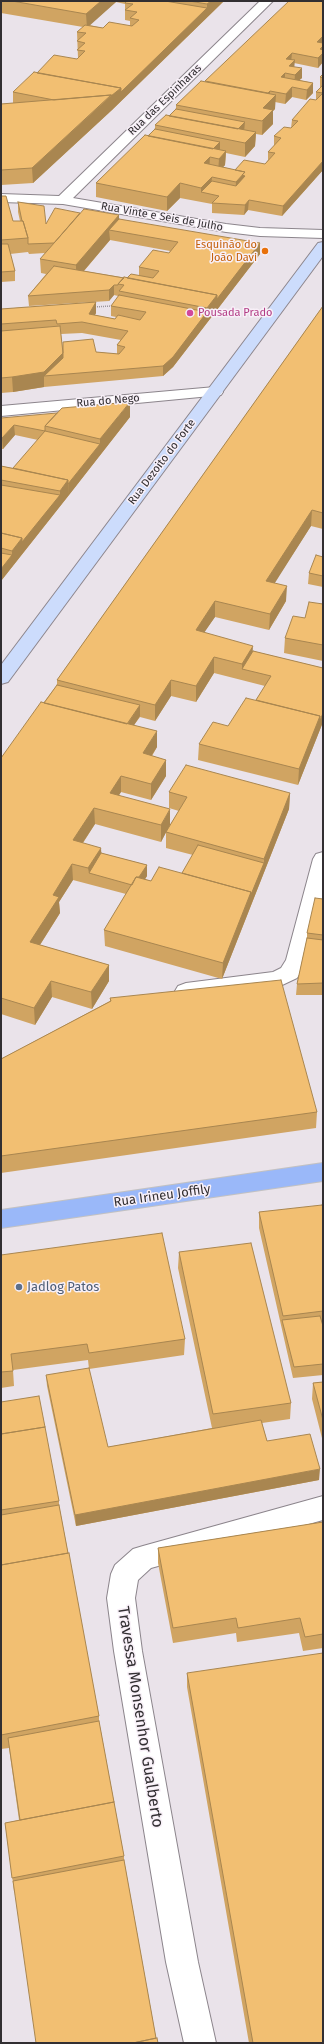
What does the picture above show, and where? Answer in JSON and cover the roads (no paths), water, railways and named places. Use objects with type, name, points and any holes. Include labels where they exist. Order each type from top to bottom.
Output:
[{"type":"main road","name":"Rua Dezoito do Forte","points":[[1,678],[323,246]]},
{"type":"main road","name":"Rua Irineu Joffily","points":[[1,1219],[323,1172]]},
{"type":"street","name":"Rua das Espinharas","points":[[63,200],[267,1]]},
{"type":"street","name":"Rua Vinte e Seis de Julho","points":[[1,198],[63,200],[226,228],[260,232],[323,234]]},
{"type":"street","name":"Rua do Nego","points":[[1,410],[215,392]]},
{"type":"street","points":[[186,991],[278,979],[289,973],[297,960],[317,908],[323,860]]},
{"type":"street","name":"Travessa Monsenhor Gualberto","points":[[200,2043],[182,1962],[128,1651],[121,1598],[125,1574],[143,1558],[323,1508]]},
{"type":"place","name":"Esquinão do João Davi","points":[[265,251]]},
{"type":"place","name":"Pousada Prado","points":[[190,313]]},
{"type":"place","name":"Jadlog Patos","points":[[19,1287]]}]
